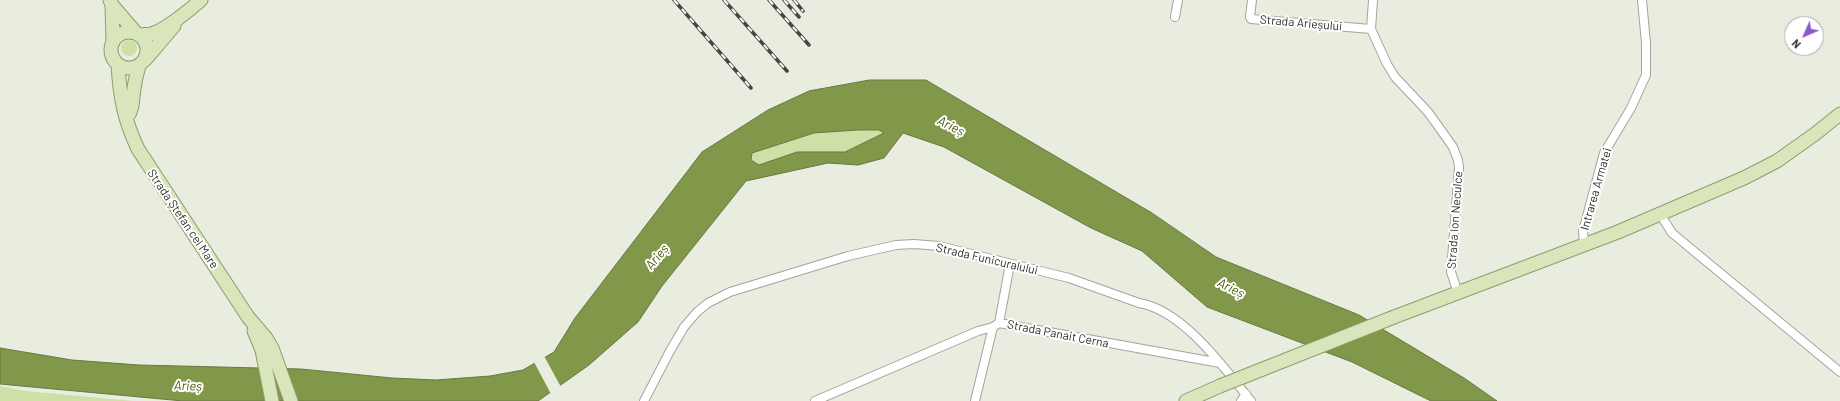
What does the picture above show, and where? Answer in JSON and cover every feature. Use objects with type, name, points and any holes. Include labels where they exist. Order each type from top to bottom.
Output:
[{"type":"main road","points":[[118,65],[127,68],[141,64],[180,19],[201,0]]},
{"type":"main road","name":"Strada Ștefan cel Mare","points":[[111,3],[147,44],[148,51],[141,64],[133,90],[133,105],[131,112],[127,117]]},
{"type":"main road","name":"Strada Ștefan cel Mare","points":[[111,3],[113,41],[111,50],[112,56],[118,65],[122,105],[127,117],[131,134],[144,161],[248,316],[267,349],[291,401]]},
{"type":"main road","points":[[113,41],[121,34],[127,32],[151,34],[180,19]]},
{"type":"main road","points":[[1186,401],[1394,317],[1660,214],[1744,178],[1776,161],[1815,134],[1840,114]]},
{"type":"main road","name":"Strada Ștefan cel Mare","points":[[267,349],[272,401]]},
{"type":"street","points":[[1175,18],[1178,0]]},
{"type":"street","name":"Strada Arieșului","points":[[1252,0],[1250,17],[1252,19],[1371,29]]},
{"type":"street","points":[[1371,29],[1373,0]]},
{"type":"street","name":"Intrarea Armatei","points":[[1584,244],[1583,231],[1604,153],[1631,108],[1646,75],[1646,43],[1642,0]]},
{"type":"street","name":"Strada Ion Neculce","points":[[1371,29],[1390,71],[1428,112],[1453,147],[1458,160],[1459,168],[1451,272],[1458,293]]},
{"type":"street","points":[[1660,214],[1672,234],[1840,372]]},
{"type":"street","name":"Strada Funicuralului","points":[[644,401],[684,327],[697,312],[708,303],[730,292],[848,256],[896,245],[914,244],[939,246],[1069,278],[1139,303],[1151,305],[1171,315],[1186,328],[1228,370],[1243,398],[1252,401]]},
{"type":"street","points":[[975,401],[996,325],[1010,264]]},
{"type":"street","name":"Strada Panait Cerna","points":[[815,401],[978,331],[996,325],[1220,363]]},
{"type":"shaded area","points":[[129,40],[136,45],[137,48],[132,55],[129,56],[122,51],[121,48],[126,41]]},
{"type":"shaded area","points":[[879,130],[885,133],[845,152],[797,152],[759,165],[751,160],[752,153],[814,133]]},
{"type":"shaded area","points":[[0,386],[25,391],[133,401],[0,401]]},
{"type":"water","name":"Arieș","points":[[870,80],[926,80],[1152,213],[1216,257],[1359,315],[1464,378],[1497,401],[1431,401],[1352,362],[1207,307],[1142,251],[1091,228],[944,147],[903,133],[884,158],[858,165],[828,163],[746,181],[662,286],[638,322],[589,365],[538,401],[183,401],[0,384],[0,348],[72,360],[139,365],[301,369],[392,378],[436,380],[490,376],[523,370],[554,352],[575,318],[702,152],[768,110],[809,91]],"holes":[[[879,130],[884,133],[845,152],[797,152],[759,165],[751,160],[752,153],[814,133]]]},
{"type":"pier","points":[[544,356],[561,387],[551,394],[534,362]]},
{"type":"railway","points":[[674,0],[751,88]]},
{"type":"railway","points":[[724,0],[787,71]]},
{"type":"railway","points":[[769,0],[809,45]]},
{"type":"railway","points":[[784,0],[799,17]]},
{"type":"railway","points":[[794,0],[803,11]]}]
